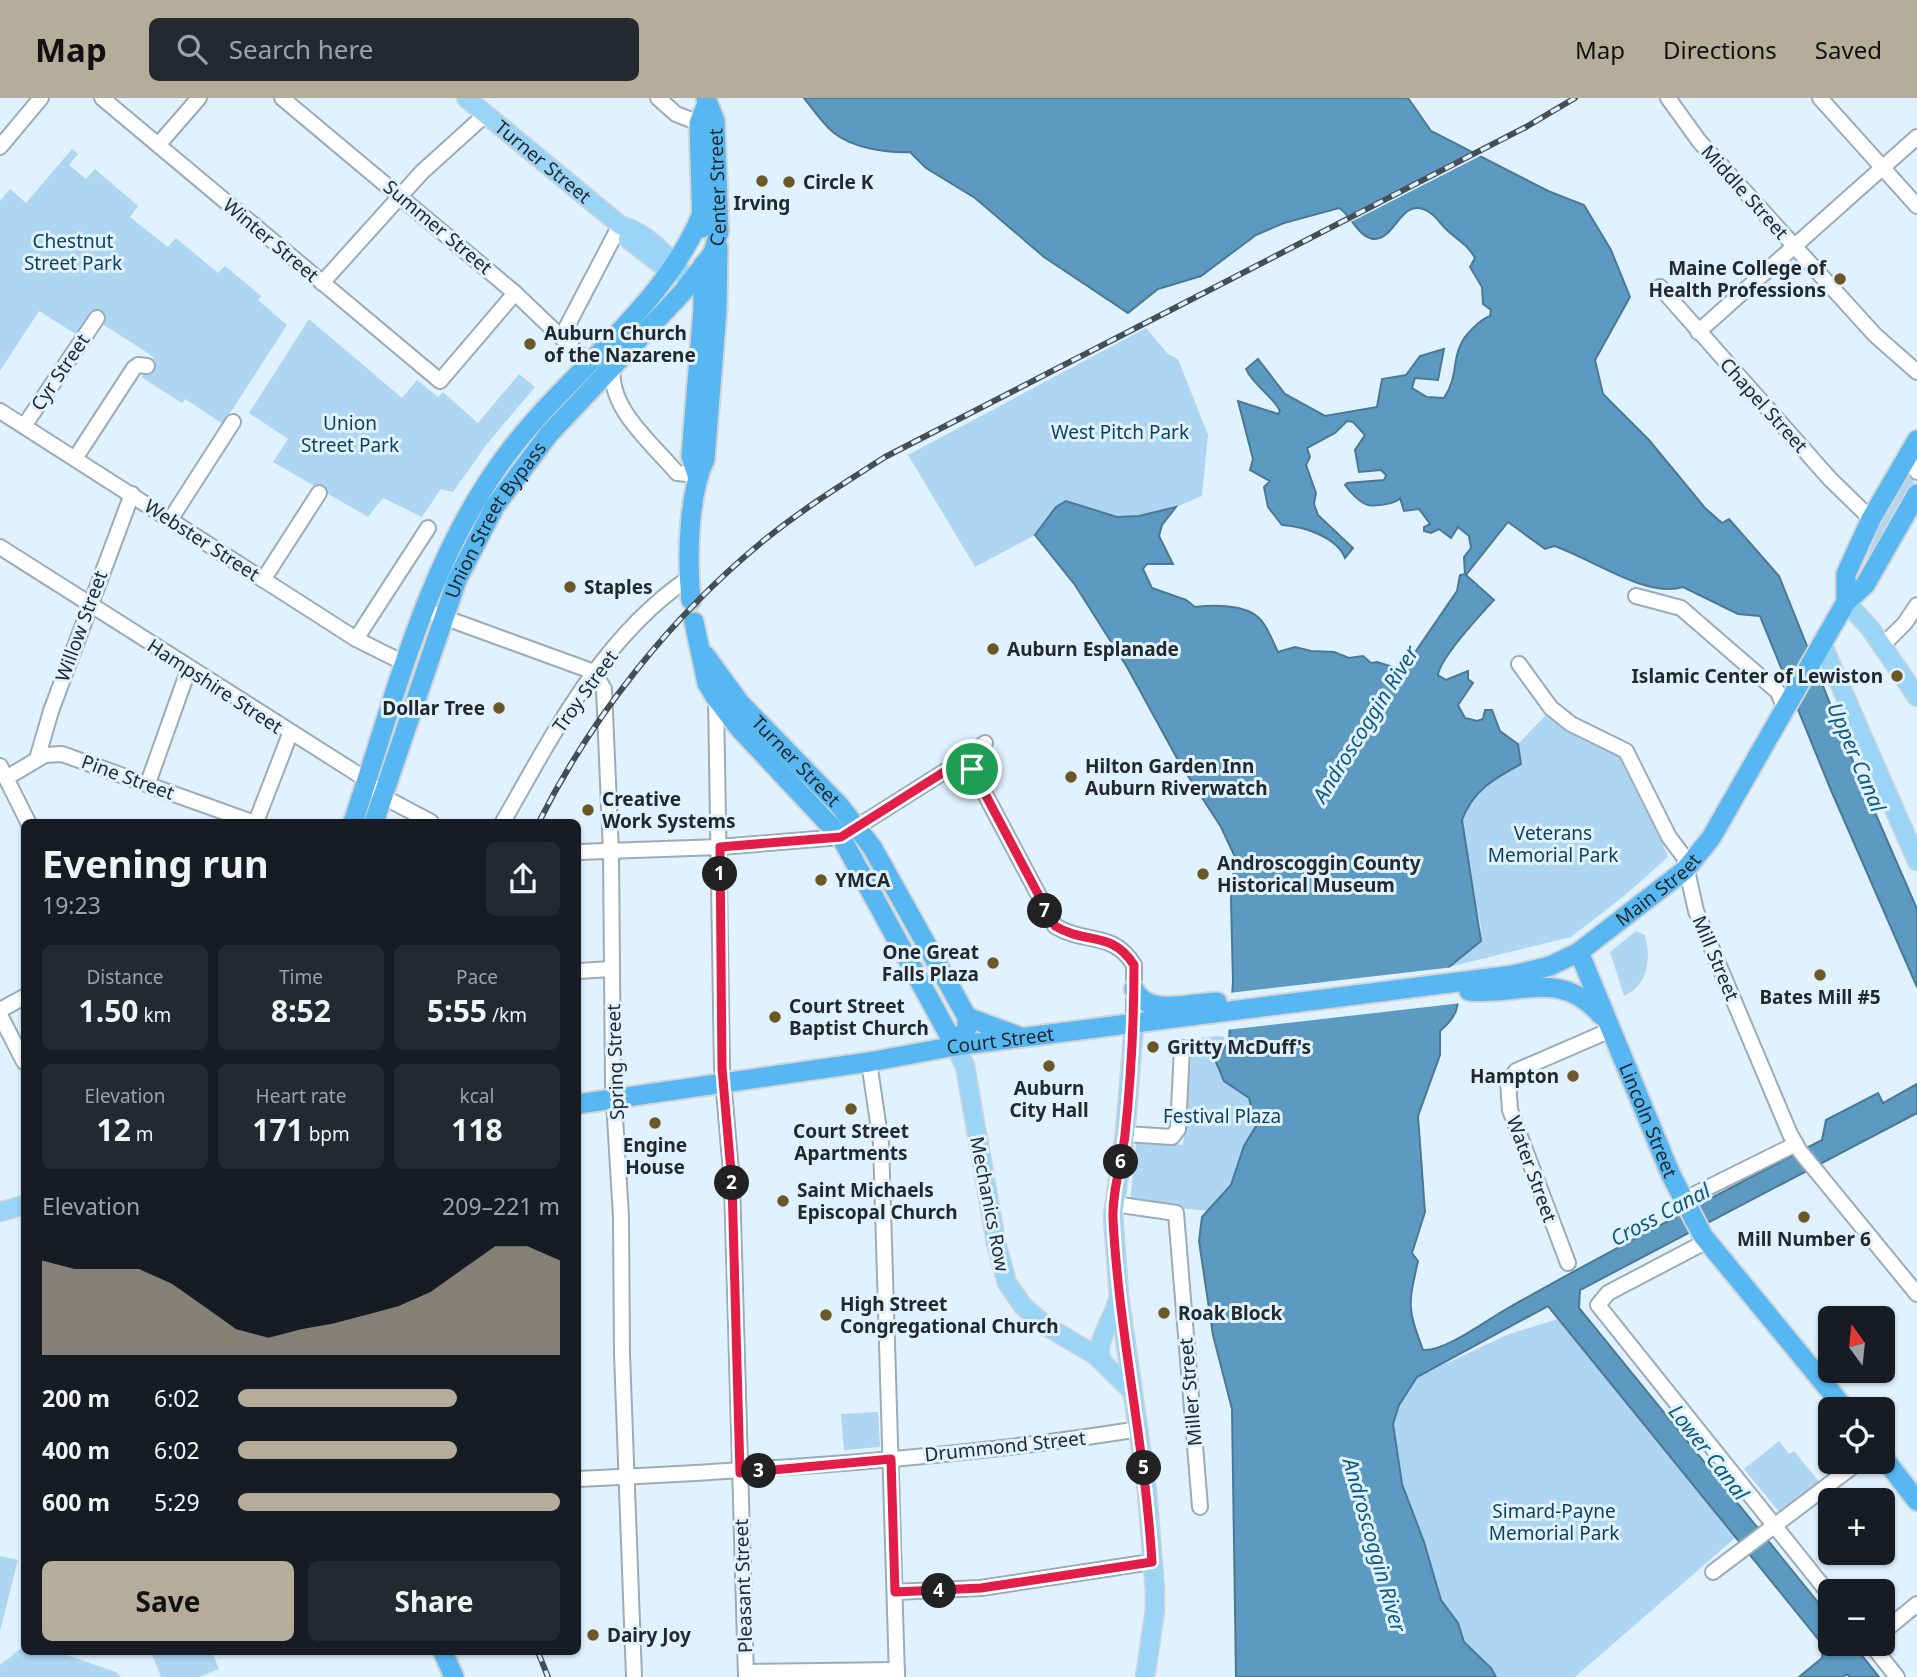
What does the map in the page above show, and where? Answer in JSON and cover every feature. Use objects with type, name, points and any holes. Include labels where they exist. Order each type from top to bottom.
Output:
[{"type":"highway","name":"Center Street","points":[[674,267],[701,216],[699,123],[706,101]]},
{"type":"highway","name":"Center Street","points":[[703,289],[719,232],[715,121],[706,101]]},
{"type":"highway","points":[[691,600],[689,578],[697,475],[691,456],[703,289],[701,216]]},
{"type":"highway","points":[[703,289],[719,232]]},
{"type":"highway","name":"Union Street Bypass","points":[[353,819],[424,610],[462,523],[483,488],[536,419],[674,267]]},
{"type":"highway","name":"Union Street Bypass","points":[[374,819],[457,580],[495,506],[522,467],[613,365],[703,289]]},
{"type":"highway","name":"Main Street","points":[[1846,602],[1846,574],[1871,519],[1914,456]]},
{"type":"highway","name":"Main Street","points":[[1339,997],[1434,985],[1488,985],[1550,966],[1579,952],[1685,870],[1711,838],[1846,602],[1865,585],[1917,494]]},
{"type":"highway","name":"Turner Street","points":[[694,622],[707,682],[716,698],[739,728],[848,831],[872,847],[967,1017]]},
{"type":"highway","name":"Turner Street","points":[[700,649],[740,703],[848,831],[955,1046]]},
{"type":"highway","name":"Lincoln Street","points":[[1579,952],[1684,1203],[1705,1239],[1835,1397]]},
{"type":"highway","points":[[1488,985],[1567,989],[1589,1003],[1613,1029]]},
{"type":"highway","points":[[1134,989],[1142,1000],[1157,1006],[1205,1009]]},
{"type":"highway","name":"Court Street","points":[[581,1104],[869,1062],[955,1046],[1134,1025],[1205,1009],[1260,1007],[1339,997]]},
{"type":"highway","points":[[955,1046],[967,1028],[967,1017],[1022,1038]]},
{"type":"highway","points":[[1895,1473],[1917,1501]]},
{"type":"highway","points":[[444,1655],[454,1677]]},
{"type":"main road","name":"Turner Street","points":[[466,98],[620,225],[627,238],[656,262],[664,267],[674,267],[703,289]]},
{"type":"main road","points":[[1846,602],[1870,628],[1917,697]]},
{"type":"main road","points":[[1819,652],[1917,861]]},
{"type":"main road","points":[[1134,1025],[1125,1134],[1114,1204],[1119,1296],[1147,1491],[1152,1562],[1155,1610],[1145,1677]]},
{"type":"main road","name":"Mechanics Row","points":[[955,1046],[965,1066],[996,1242],[1007,1283],[1023,1306],[1046,1326],[1101,1360]]},
{"type":"main road","points":[[0,1212],[21,1206]]},
{"type":"main road","points":[[1119,1296],[1116,1312],[1098,1345],[1101,1360],[1131,1390]]},
{"type":"main road","points":[[1101,1360],[1128,1354]]},
{"type":"street","points":[[0,147],[41,98]]},
{"type":"street","name":"Winter Street","points":[[102,98],[440,381],[515,293]]},
{"type":"street","points":[[158,145],[199,98]]},
{"type":"street","name":"Summer Street","points":[[282,98],[515,293],[588,363]]},
{"type":"street","points":[[658,98],[676,114],[699,123]]},
{"type":"street","name":"Middle Street","points":[[1668,98],[1685,125],[1883,344],[1917,372]]},
{"type":"street","points":[[1820,98],[1917,206]]},
{"type":"street","points":[[322,283],[400,196],[485,115]]},
{"type":"street","points":[[1698,332],[1917,137]]},
{"type":"street","points":[[562,336],[620,225]]},
{"type":"street","name":"Chapel Street","points":[[1660,287],[1830,479],[1871,519]]},
{"type":"street","name":"Cyr Street","points":[[24,426],[97,318]]},
{"type":"street","points":[[76,457],[134,368],[138,365],[147,366]]},
{"type":"street","points":[[613,365],[611,378],[616,401],[677,473],[697,475]]},
{"type":"street","points":[[577,404],[598,398],[616,401]]},
{"type":"street","name":"Webster Street","points":[[0,411],[76,457],[356,639],[406,664]]},
{"type":"street","points":[[170,520],[233,422]]},
{"type":"street","points":[[263,580],[319,493]]},
{"type":"street","name":"Willow Street","points":[[37,759],[89,604],[132,494]]},
{"type":"street","points":[[356,639],[428,528]]},
{"type":"street","name":"Hampshire Street","points":[[0,547],[290,734],[367,780],[382,796],[425,819]]},
{"type":"street","name":"Troy Street","points":[[505,819],[563,718],[594,673],[657,603],[689,578]]},
{"type":"street","points":[[1636,596],[1681,608],[1778,692],[1787,705]]},
{"type":"street","points":[[1881,647],[1905,623],[1917,605]]},
{"type":"street","points":[[424,610],[594,673]]},
{"type":"street","name":"Mill Street","points":[[1519,664],[1551,708],[1572,724],[1626,751],[1669,837],[1679,846],[1696,911],[1797,1147],[1917,1294]]},
{"type":"street","points":[[148,783],[189,668]]},
{"type":"street","name":"Spring Street","points":[[594,673],[604,689],[607,711],[611,969],[634,1677]]},
{"type":"street","name":"Pleasant Street","points":[[716,698],[722,1068],[732,1183],[746,1675]]},
{"type":"street","points":[[255,819],[290,734]]},
{"type":"street","points":[[581,852],[720,847],[848,831],[966,758],[985,743]]},
{"type":"street","name":"Pine Street","points":[[3,772],[37,759],[62,754],[246,819]]},
{"type":"street","points":[[966,758],[1055,926],[1073,935],[1114,943],[1129,957],[1134,965],[1134,1025]]},
{"type":"street","points":[[3,772],[26,819]]},
{"type":"street","points":[[1129,957],[1125,1007],[1134,1025]]},
{"type":"street","points":[[581,971],[611,969]]},
{"type":"street","points":[[21,999],[0,1012],[21,1056]]},
{"type":"street","name":"Water Street","points":[[1568,1263],[1510,1110],[1507,1092],[1511,1073],[1613,1029]]},
{"type":"street","points":[[1125,1134],[1172,1137],[1178,1129],[1182,1048]]},
{"type":"street","points":[[746,1675],[897,1673],[881,1143],[869,1062]]},
{"type":"street","points":[[1684,1203],[1797,1147]]},
{"type":"street","name":"Miller Street","points":[[1114,1204],[1176,1213],[1200,1507]]},
{"type":"street","points":[[1705,1239],[1608,1293],[1599,1303],[1770,1527],[1818,1581]]},
{"type":"street","name":"Drummond Street","points":[[581,1479],[740,1473],[891,1459],[1139,1429]]},
{"type":"street","points":[[1713,1572],[1842,1474]]},
{"type":"street","points":[[895,1592],[981,1588],[1152,1562]]},
{"type":"street","points":[[1895,1622],[1917,1604]]},
{"type":"street","points":[[1880,1656],[1897,1677]]},
{"type":"green space","name":"Chestnut Street Park","points":[[72,149],[78,154],[69,165],[86,179],[95,169],[138,206],[130,217],[168,247],[176,238],[218,273],[225,266],[261,296],[258,300],[287,325],[223,424],[185,399],[182,403],[141,377],[154,357],[90,316],[77,335],[39,311],[0,371],[0,201],[10,189],[26,203]]},
{"type":"green space","name":"Union Street Park","points":[[309,319],[402,398],[417,380],[438,397],[443,392],[478,423],[519,374],[535,387],[487,444],[453,492],[441,489],[422,517],[383,498],[368,517],[273,462],[288,439],[249,413]]},
{"type":"green space","name":"West Pitch Park","points":[[1146,328],[1168,354],[1178,359],[1208,435],[1202,496],[1176,507],[1139,516],[1117,517],[1066,501],[1056,507],[1035,535],[975,567],[908,455]]},
{"type":"green space","points":[[1906,476],[1913,479],[1914,484],[1856,586],[1885,512]]},
{"type":"green space","name":"Veterans Memorial Park","points":[[1547,714],[1626,751],[1668,857],[1571,937],[1449,967],[1480,941],[1481,927],[1462,836],[1462,820],[1466,808],[1484,785],[1520,764],[1518,744]]},
{"type":"green space","points":[[1636,931],[1645,935],[1648,962],[1639,985],[1624,996],[1610,952]]},
{"type":"green space","name":"Festival Plaza","points":[[1224,1037],[1226,1054],[1263,1107],[1253,1135],[1244,1147],[1243,1168],[1218,1212],[1130,1203],[1136,1142],[1183,1145],[1191,1061],[1179,1059],[1180,1040]]},
{"type":"green space","name":"Simard-Payne Memorial Park","points":[[1558,1319],[1735,1538],[1575,1677],[1496,1677],[1491,1668],[1464,1642],[1458,1623],[1441,1600],[1424,1542],[1402,1484],[1392,1425],[1399,1405],[1417,1377],[1509,1334]]},
{"type":"green space","points":[[878,1412],[880,1447],[844,1450],[841,1414]]},
{"type":"green space","points":[[1779,1441],[1789,1454],[1794,1451],[1821,1484],[1816,1484],[1780,1513],[1744,1469]]},
{"type":"green space","points":[[0,1556],[18,1560],[0,1631]]},
{"type":"green space","points":[[21,1648],[21,1655],[67,1655],[116,1672],[121,1677],[0,1677],[0,1665]]},
{"type":"green space","points":[[152,1655],[213,1655],[219,1669],[199,1677],[161,1677]]},
{"type":"water","name":"Androscoggin River","points":[[804,98],[1408,98],[1431,131],[1548,191],[1584,205],[1611,250],[1630,297],[1595,360],[1603,394],[1649,440],[1705,508],[1722,523],[1729,519],[1779,576],[1857,771],[1917,909],[1917,987],[1830,788],[1760,616],[1738,614],[1683,587],[1669,589],[1636,582],[1554,546],[1545,549],[1508,522],[1466,575],[1494,600],[1453,647],[1438,675],[1446,680],[1468,671],[1468,679],[1473,683],[1458,705],[1465,718],[1477,721],[1483,719],[1485,710],[1492,710],[1500,731],[1518,744],[1521,764],[1494,780],[1479,793],[1462,820],[1481,941],[1449,967],[1457,994],[1457,1009],[1440,1031],[1440,1055],[1418,1116],[1425,1212],[1412,1253],[1418,1261],[1411,1298],[1412,1315],[1423,1350],[1453,1341],[1582,1267],[1822,1140],[1826,1120],[1878,1093],[1883,1103],[1917,1084],[1917,1113],[1580,1290],[1579,1308],[1818,1602],[1818,1639],[1548,1306],[1417,1377],[1399,1405],[1393,1424],[1402,1484],[1424,1542],[1441,1600],[1458,1623],[1464,1642],[1491,1668],[1496,1677],[1236,1677],[1232,1409],[1213,1335],[1199,1241],[1202,1217],[1231,1185],[1244,1146],[1256,1126],[1249,1098],[1224,1081],[1216,1062],[1229,1040],[1233,982],[1231,899],[1235,857],[1221,827],[1179,762],[1127,667],[1075,585],[1035,535],[1056,507],[1066,501],[1117,517],[1139,516],[1176,507],[1162,525],[1159,536],[1173,564],[1147,564],[1143,569],[1152,588],[1186,600],[1195,607],[1229,607],[1253,613],[1265,625],[1278,652],[1295,647],[1334,652],[1349,658],[1363,656],[1371,663],[1377,662],[1403,670],[1405,663],[1457,591],[1460,575],[1465,574],[1464,557],[1471,548],[1469,536],[1458,527],[1451,538],[1439,529],[1431,533],[1424,531],[1424,527],[1430,524],[1419,509],[1404,511],[1400,498],[1391,503],[1372,505],[1355,497],[1345,485],[1347,483],[1384,480],[1386,475],[1381,470],[1359,472],[1355,450],[1365,435],[1353,422],[1347,421],[1335,433],[1307,448],[1310,457],[1306,465],[1316,493],[1314,504],[1318,515],[1353,548],[1345,558],[1335,544],[1318,534],[1282,525],[1268,507],[1264,487],[1270,481],[1250,470],[1253,459],[1238,401],[1278,414],[1280,411],[1246,369],[1258,359],[1285,394],[1325,416],[1377,407],[1382,379],[1406,375],[1420,356],[1444,349],[1438,380],[1415,378],[1412,388],[1427,397],[1444,398],[1462,342],[1473,328],[1490,316],[1491,310],[1483,304],[1482,287],[1470,267],[1475,258],[1466,246],[1429,212],[1420,208],[1412,209],[1405,213],[1389,232],[1375,239],[1364,235],[1339,208],[1284,223],[1256,235],[1201,276],[1158,289],[1128,313],[1044,257],[975,198],[926,168],[910,152],[891,152],[851,142],[834,133]]},
{"type":"water","points":[[1862,1656],[1879,1677],[1850,1677],[1847,1674],[1843,1677],[1799,1677],[1822,1658]]},
{"type":"pier","points":[[1477,149],[1484,154],[1349,223],[1345,217]]},
{"type":"pier","points":[[1454,967],[1462,1003],[1226,1030],[1229,993]]},
{"type":"railway","points":[[541,819],[583,744],[636,670],[665,636],[728,571],[807,508],[885,457],[1526,127],[1575,98]]},
{"type":"railway","points":[[539,1655],[548,1677]]},
{"type":"place","name":"Irving","points":[[762,181]]},
{"type":"place","name":"Circle K","points":[[789,182]]},
{"type":"place","name":"Maine College of Health Professions","points":[[1840,279]]},
{"type":"place","name":"Auburn Church of the Nazarene","points":[[530,344]]},
{"type":"place","name":"Staples","points":[[570,587]]},
{"type":"place","name":"Auburn Esplanade","points":[[993,649]]},
{"type":"place","name":"Islamic Center of Lewiston","points":[[1897,676]]},
{"type":"place","name":"Dollar Tree","points":[[499,708]]},
{"type":"place","name":"Hilton Garden Inn Auburn Riverwatch","points":[[1071,777]]},
{"type":"place","name":"Creative Work Systems","points":[[588,810]]},
{"type":"place","name":"Androscoggin County Historical Museum","points":[[1203,874]]},
{"type":"place","name":"YMCA","points":[[821,880]]},
{"type":"place","name":"One Great Falls Plaza","points":[[993,963]]},
{"type":"place","name":"Bates Mill #5","points":[[1820,975]]},
{"type":"place","name":"Court Street Baptist Church","points":[[775,1017]]},
{"type":"place","name":"Gritty McDuff's","points":[[1153,1047]]},
{"type":"place","name":"Auburn City Hall","points":[[1049,1066]]},
{"type":"place","name":"Hampton","points":[[1573,1076]]},
{"type":"place","name":"Court Street Apartments","points":[[851,1109]]},
{"type":"place","name":"Engine House","points":[[655,1123]]},
{"type":"place","name":"Saint Michaels Episcopal Church","points":[[783,1201]]},
{"type":"place","name":"Mill Number 6","points":[[1804,1217]]},
{"type":"place","name":"Roak Block","points":[[1164,1313]]},
{"type":"place","name":"High Street Congregational Church","points":[[826,1315]]},
{"type":"place","name":"Dairy Joy","points":[[593,1635]]},
{"type":"route","points":[[966,758],[972,769],[1055,926],[1073,935],[1105,939],[1114,943],[1134,965],[1135,1008],[1125,1134],[1113,1215],[1119,1296],[1147,1491],[1152,1562],[981,1588],[895,1592],[891,1459],[740,1473],[732,1183],[722,1068],[720,847],[841,837],[966,758]]},
{"type":"water label","name":"Upper Canal","points":[[1857,757]]},
{"type":"water label","name":"Cross Canal","points":[[1660,1214]]},
{"type":"water label","name":"Lower Canal","points":[[1709,1452]]}]
